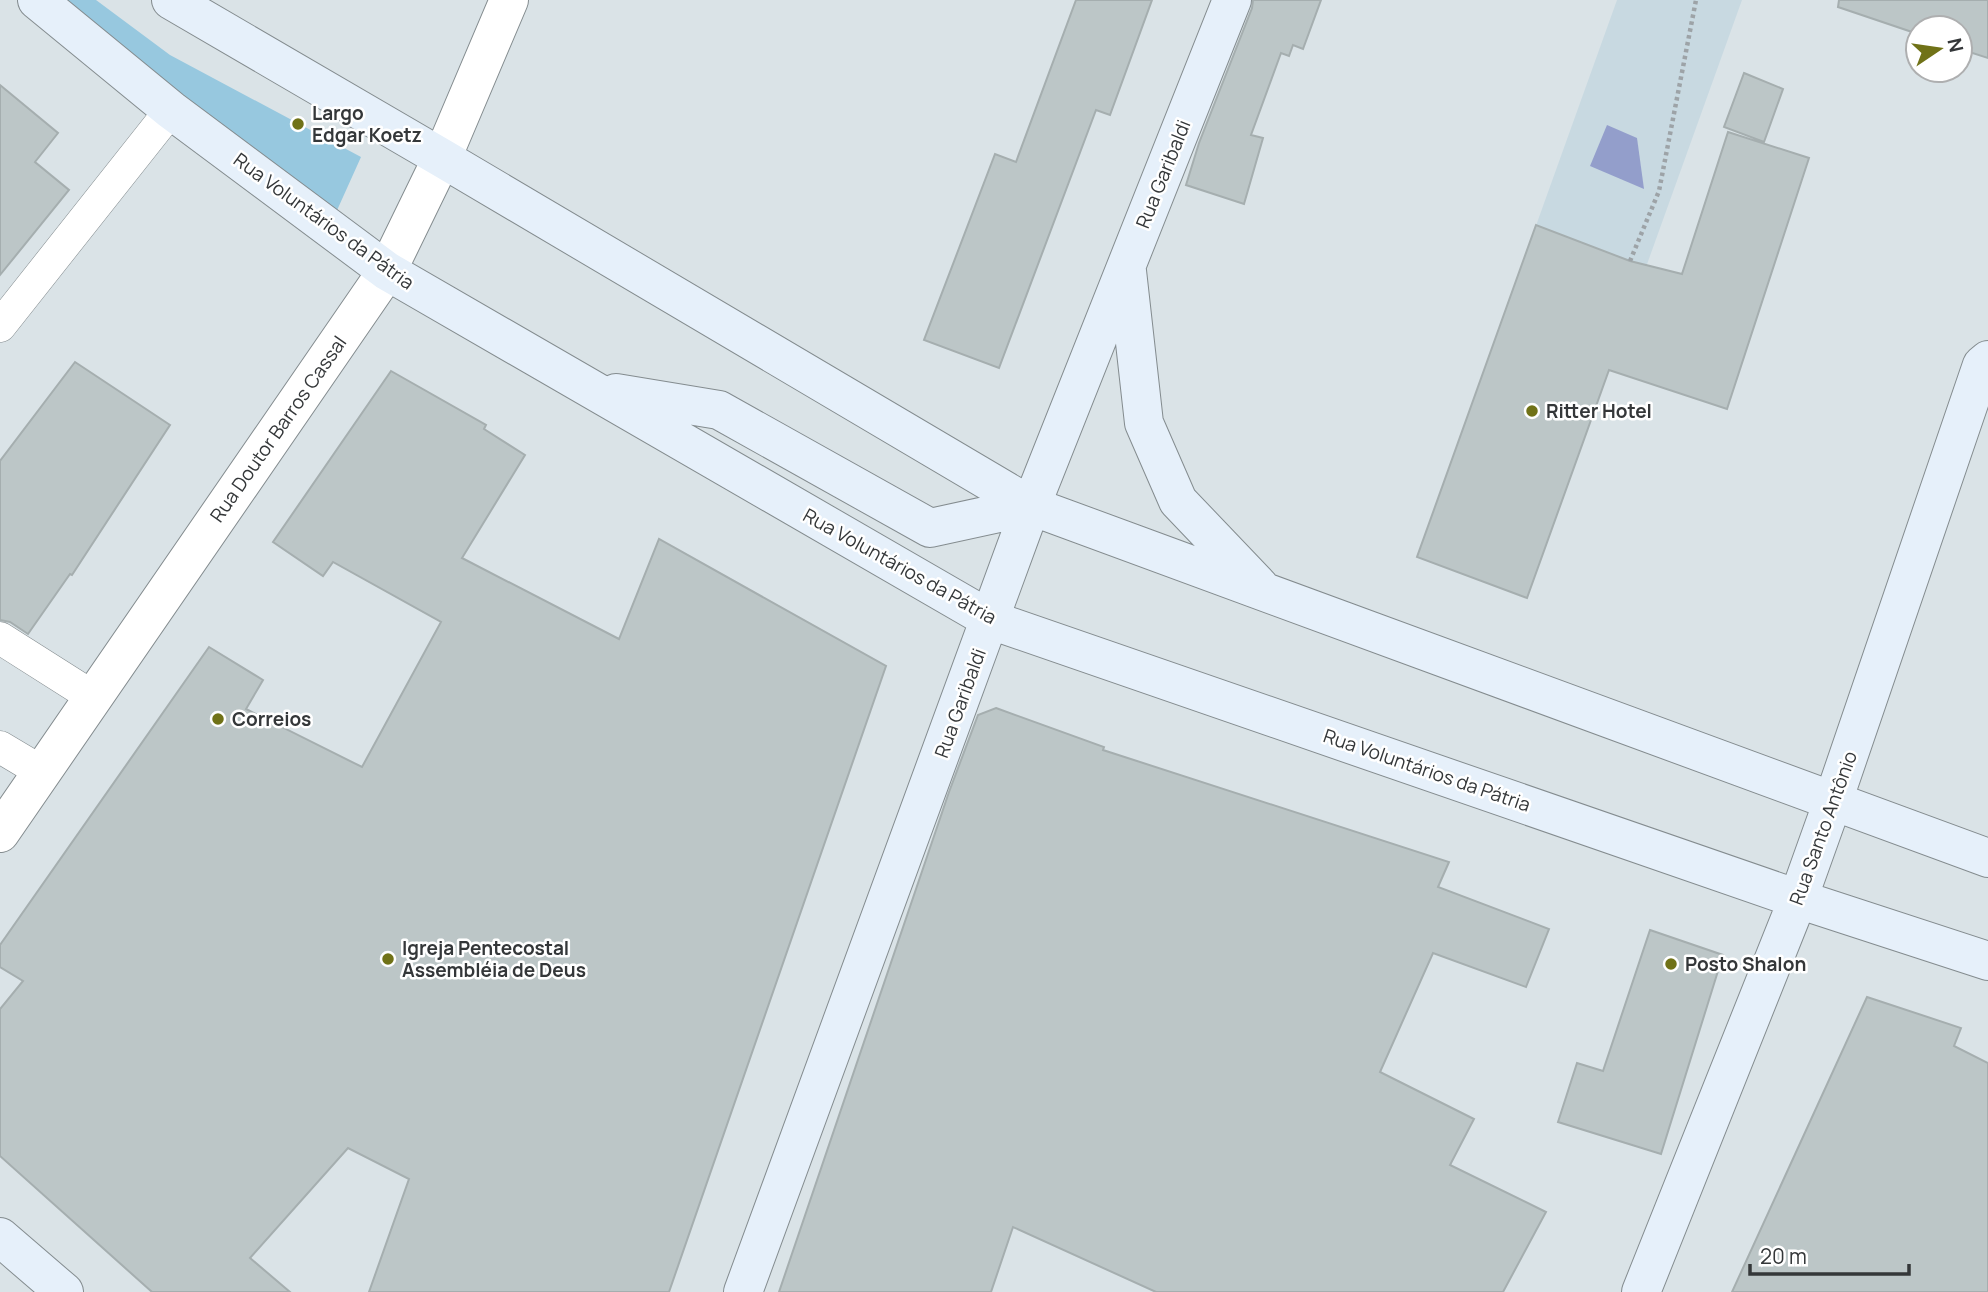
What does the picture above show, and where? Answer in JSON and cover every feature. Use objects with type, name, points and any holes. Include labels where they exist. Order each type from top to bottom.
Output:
[{"type":"main road","name":"Rua Voluntários da Pátria","points":[[37,0],[171,110],[387,271],[991,620],[1798,899],[1988,961]]},
{"type":"main road","points":[[171,0],[1031,506],[1988,859]]},
{"type":"main road","name":"Rua Garibaldi","points":[[743,1292],[1031,506],[1232,0]]},
{"type":"main road","points":[[1126,266],[1144,423],[1178,501],[1265,592]]},
{"type":"main road","name":"Rua Santo Antônio","points":[[1641,1292],[1798,899],[1982,365],[1988,360]]},
{"type":"main road","points":[[592,389],[719,410],[930,528],[1031,506]]},
{"type":"main road","points":[[0,1237],[64,1292]]},
{"type":"street","name":"Rua Doutor Barros Cassal","points":[[0,832],[387,271],[442,158],[509,0]]},
{"type":"lane","points":[[0,326],[171,110]]},
{"type":"lane","points":[[0,638],[93,697]]},
{"type":"lane","points":[[0,747],[42,772]]},
{"type":"path","points":[[1630,261],[1659,191],[1696,0]]},
{"type":"shaded area","points":[[62,0],[96,0],[170,55],[361,157],[334,217]]},
{"type":"shaded area","name":"Ritter Hotel","points":[[1617,0],[1742,0],[1527,598],[1417,557]]},
{"type":"shaded area","points":[[1607,125],[1637,138],[1644,189],[1590,166]]},
{"type":"building","points":[[1076,0],[1152,0],[1110,115],[1096,110],[999,368],[924,340],[995,154],[1016,162]]},
{"type":"building","points":[[1253,0],[1321,0],[1303,49],[1293,45],[1289,56],[1281,53],[1251,135],[1263,138],[1244,204],[1186,185]]},
{"type":"building","points":[[1839,0],[1988,0],[1988,58],[1974,54],[1974,14],[1904,14],[1904,29],[1838,7]]},
{"type":"building","points":[[1744,73],[1783,89],[1764,142],[1724,127]]},
{"type":"building","points":[[0,85],[58,133],[35,162],[69,190],[0,275]]},
{"type":"building","points":[[1728,132],[1809,158],[1727,409],[1609,370],[1527,598],[1417,557],[1536,225],[1630,261],[1682,274]]},
{"type":"building","points":[[75,362],[170,425],[72,575],[70,574],[28,634],[10,622],[0,620],[0,461]]},
{"type":"building","points":[[391,371],[486,425],[484,429],[525,455],[462,558],[619,639],[659,539],[886,666],[669,1292],[369,1292],[409,1179],[348,1148],[250,1258],[290,1292],[152,1292],[0,1156],[0,1009],[23,981],[0,967],[0,945],[209,647],[263,680],[246,709],[362,767],[441,622],[333,562],[323,576],[273,542]]},
{"type":"building","points":[[996,708],[1104,747],[1103,750],[1449,862],[1438,887],[1549,929],[1526,987],[1433,953],[1380,1072],[1474,1119],[1450,1165],[1546,1212],[1503,1292],[1156,1292],[1013,1227],[991,1292],[779,1292],[949,792],[978,715]]},
{"type":"building","points":[[1650,930],[1723,955],[1661,1154],[1558,1122],[1577,1063],[1603,1071]]},
{"type":"building","points":[[1867,997],[1961,1028],[1954,1046],[1988,1063],[1988,1292],[1732,1292]]},
{"type":"place","name":"Largo Edgar Koetz","points":[[298,124]]},
{"type":"place","name":"Ritter Hotel","points":[[1532,411]]},
{"type":"place","name":"Correios","points":[[218,719]]},
{"type":"place","name":"Igreja Pentecostal Assembléia de Deus","points":[[388,959]]},
{"type":"place","name":"Posto Shalon","points":[[1671,964]]}]
